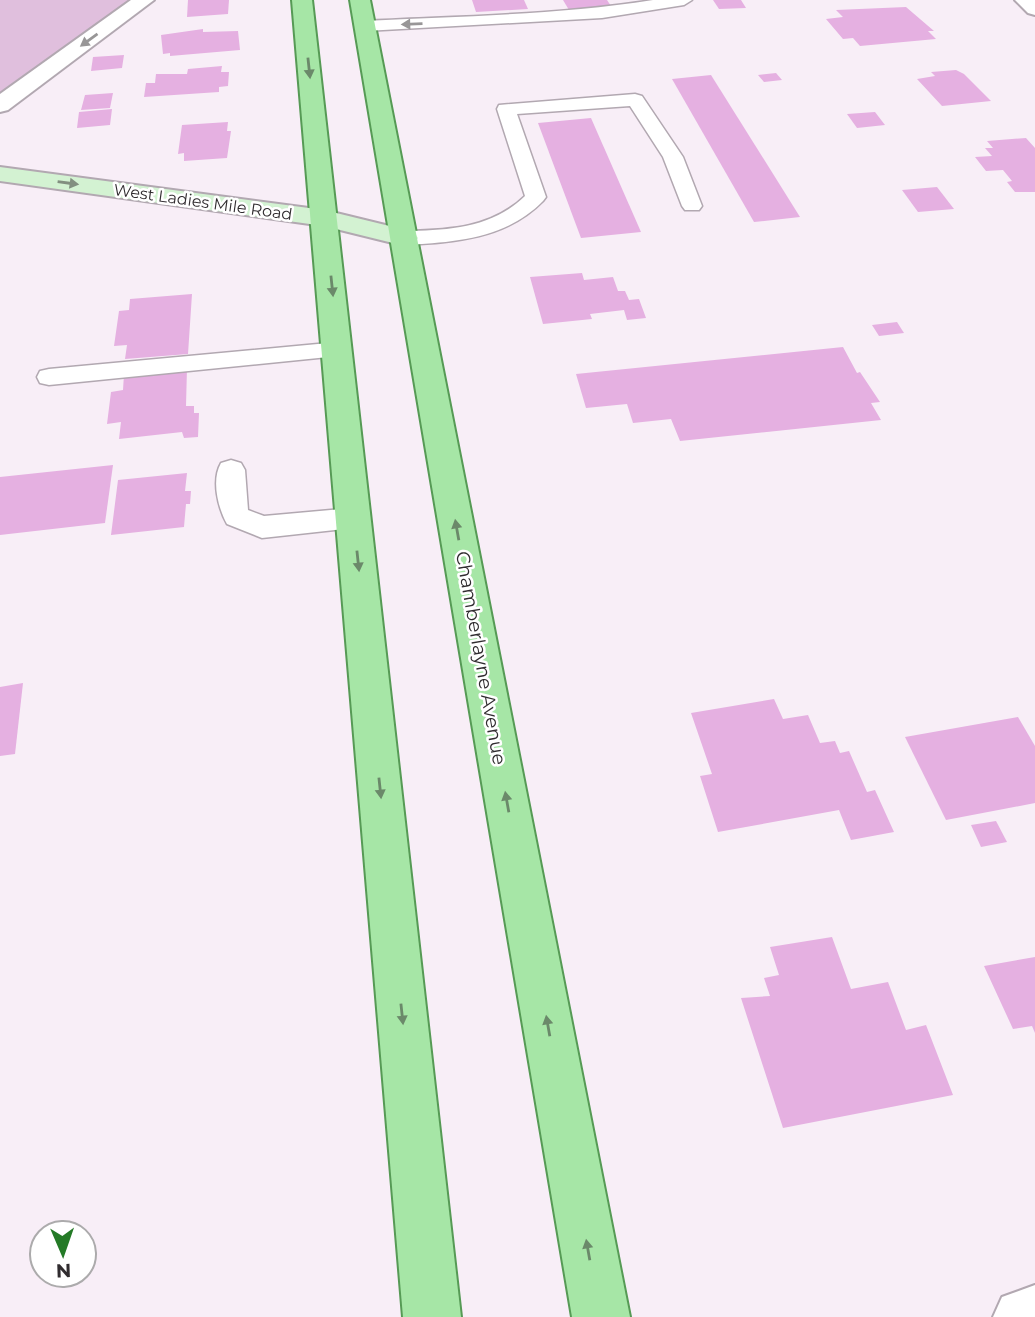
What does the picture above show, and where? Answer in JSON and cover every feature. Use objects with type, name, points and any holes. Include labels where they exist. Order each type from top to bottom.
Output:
[{"type":"main road","points":[[302,0],[339,350],[353,518],[432,1317]]},
{"type":"main road","name":"Chamberlayne Avenue","points":[[363,13],[601,1317]]},
{"type":"street","points":[[0,104],[144,0]]},
{"type":"street","points":[[1025,0],[1035,9]]},
{"type":"street","name":"West Ladies Mile Road","points":[[0,174],[324,218],[405,238]]},
{"type":"street","points":[[1022,1317],[1035,1314]]},
{"type":"lane","points":[[363,13],[458,23],[602,13],[684,0]]},
{"type":"lane","points":[[405,238],[458,236],[489,227],[514,217],[536,197],[506,109],[635,100],[673,157],[692,206]]},
{"type":"lane","points":[[49,377],[339,350]]},
{"type":"lane","points":[[231,470],[232,506],[237,517],[262,527],[353,518]]},
{"type":"shaded area","points":[[0,0],[129,0],[0,92]]},
{"type":"building","points":[[188,0],[229,0],[228,14],[187,17]]},
{"type":"building","points":[[472,0],[524,0],[528,9],[476,12]]},
{"type":"building","points":[[563,0],[607,0],[611,6],[569,10]]},
{"type":"building","points":[[713,0],[741,0],[746,8],[719,9]]},
{"type":"building","points":[[906,7],[934,31],[928,31],[936,39],[860,46],[853,38],[843,39],[826,19],[843,17],[836,10]]},
{"type":"building","points":[[203,29],[203,32],[238,31],[240,50],[170,56],[170,53],[163,54],[161,35]]},
{"type":"building","points":[[124,55],[122,68],[91,71],[93,57]]},
{"type":"building","points":[[222,66],[221,72],[229,72],[228,86],[219,87],[219,92],[144,97],[146,83],[155,83],[156,74],[187,74],[188,69]]},
{"type":"building","points":[[956,70],[964,74],[991,101],[942,106],[917,79],[935,76],[931,72]]},
{"type":"building","points":[[776,73],[782,80],[764,82],[758,75]]},
{"type":"building","points":[[711,75],[800,217],[754,222],[672,79]]},
{"type":"building","points":[[113,93],[110,108],[81,110],[85,95]]},
{"type":"building","points":[[112,109],[110,125],[77,128],[79,112]]},
{"type":"building","points":[[875,112],[885,125],[857,128],[847,114]]},
{"type":"building","points":[[591,118],[641,232],[581,238],[538,123]]},
{"type":"building","points":[[228,122],[227,131],[231,131],[227,158],[184,161],[184,153],[178,154],[182,125]]},
{"type":"building","points":[[1026,138],[1035,148],[1035,192],[1015,192],[1007,182],[1012,181],[1003,170],[986,171],[975,157],[992,156],[985,148],[993,148],[987,141]]},
{"type":"building","points":[[937,187],[954,209],[918,212],[902,190]]},
{"type":"building","points":[[582,273],[584,280],[613,277],[618,291],[625,291],[629,300],[639,299],[646,318],[627,320],[624,310],[590,314],[592,319],[543,324],[530,277]]},
{"type":"building","points":[[192,294],[188,354],[125,359],[127,345],[114,346],[119,311],[129,310],[130,299]]},
{"type":"building","points":[[897,322],[904,333],[879,336],[872,325]]},
{"type":"building","points":[[843,347],[857,373],[860,372],[880,402],[871,403],[881,420],[680,441],[671,419],[633,423],[627,404],[586,408],[576,374]]},
{"type":"building","points":[[187,368],[186,406],[194,406],[194,413],[199,413],[198,437],[184,438],[182,432],[119,439],[121,422],[107,424],[111,392],[123,390],[124,374]]},
{"type":"building","points":[[113,465],[105,523],[0,535],[0,477]]},
{"type":"building","points":[[187,473],[185,491],[191,491],[190,504],[186,504],[184,527],[111,535],[118,480]]},
{"type":"building","points":[[23,683],[15,754],[0,756],[0,687]]},
{"type":"building","points":[[774,699],[783,719],[808,715],[820,743],[835,741],[840,753],[849,751],[867,792],[875,790],[894,832],[851,840],[839,810],[718,832],[700,776],[712,774],[691,713]]},
{"type":"building","points":[[1018,717],[1035,746],[1035,803],[946,820],[905,737]]},
{"type":"building","points":[[996,821],[1007,842],[981,847],[971,825]]},
{"type":"building","points":[[832,937],[851,989],[888,982],[906,1030],[926,1025],[953,1095],[783,1128],[741,998],[770,996],[764,978],[779,975],[770,947]]},
{"type":"building","points":[[1035,957],[1035,1033],[1032,1026],[1013,1029],[984,966]]}]
